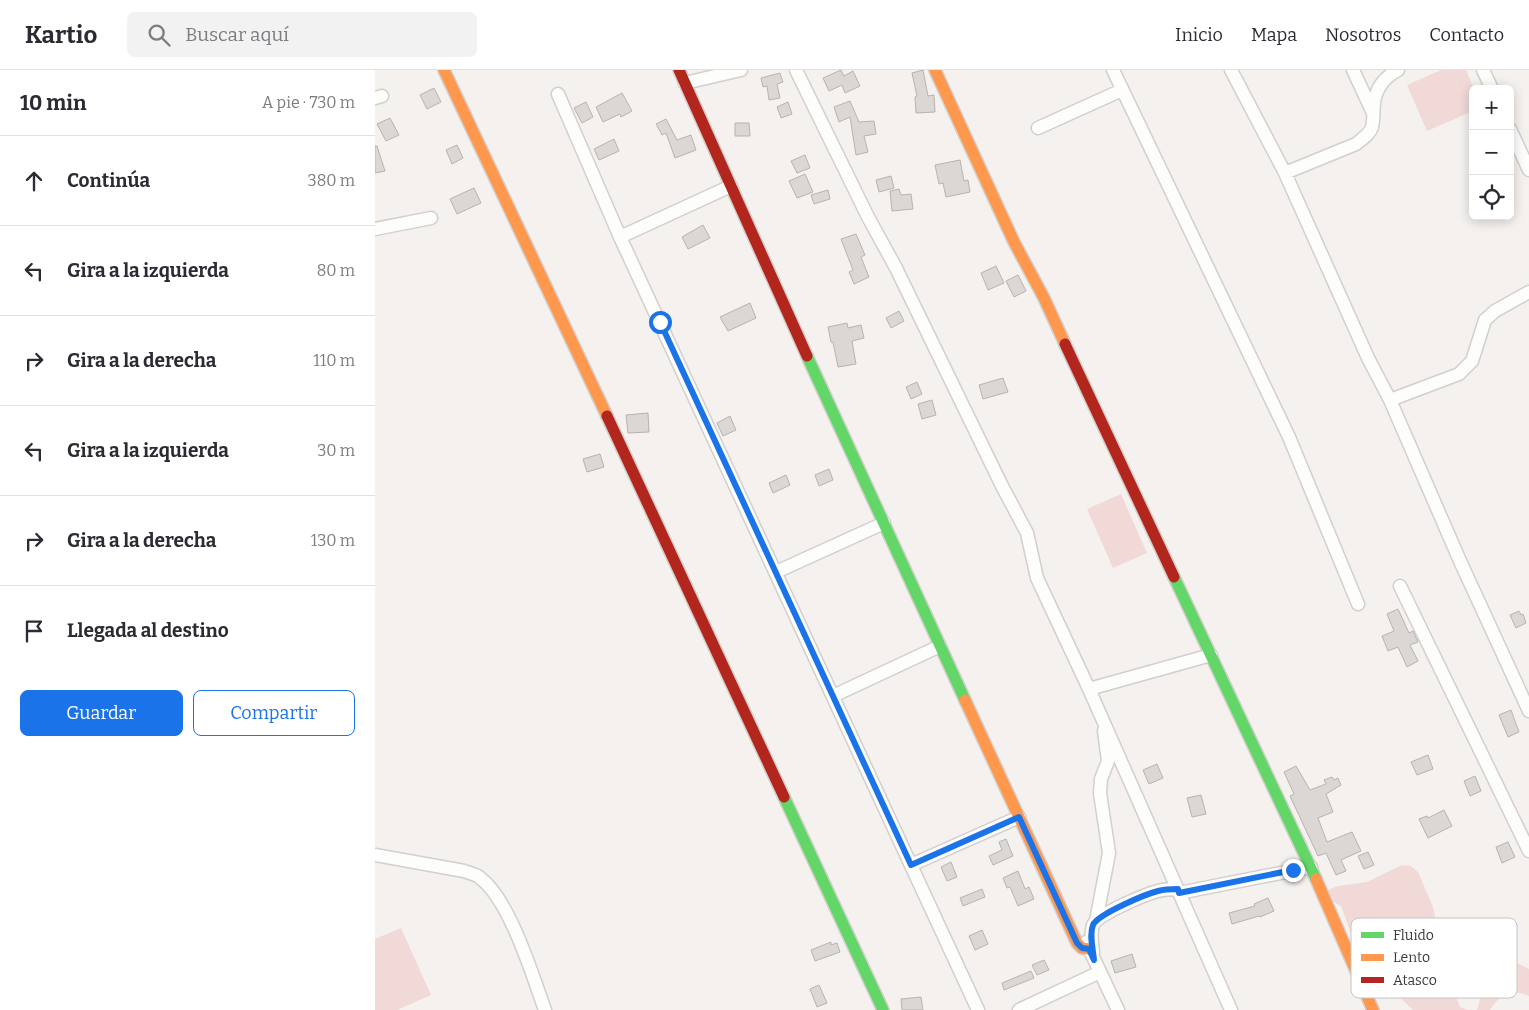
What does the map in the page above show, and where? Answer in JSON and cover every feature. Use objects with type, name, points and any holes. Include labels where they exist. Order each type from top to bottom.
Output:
[{"type":"street","points":[[443,70],[612,426],[883,1010]]},
{"type":"street","points":[[679,70],[799,337],[1077,943],[1092,954]]},
{"type":"street","points":[[685,83],[741,70]]},
{"type":"street","points":[[795,70],[868,217],[896,268],[1006,495],[1023,524],[1031,544],[1037,578],[1103,719],[1231,1010]]},
{"type":"street","points":[[935,70],[1014,242],[1044,298],[1114,452],[1311,866],[1351,959]]},
{"type":"street","points":[[1113,70],[1289,437],[1358,604]]},
{"type":"street","points":[[1231,70],[1285,173],[1368,358],[1390,400],[1460,561],[1529,711]]},
{"type":"street","points":[[1353,70],[1374,116]]},
{"type":"street","points":[[1285,173],[1357,144],[1365,137],[1372,128],[1377,90],[1384,80],[1398,70]]},
{"type":"street","points":[[1483,70],[1490,85]]},
{"type":"street","points":[[1038,128],[1122,90]]},
{"type":"street","points":[[558,94],[621,236],[978,1010]]},
{"type":"street","points":[[1510,130],[1529,170]]},
{"type":"street","points":[[621,236],[731,186]]},
{"type":"street","points":[[375,229],[431,218]]},
{"type":"street","points":[[1390,400],[1459,374],[1472,361],[1485,320],[1495,311],[1529,292]]},
{"type":"street","points":[[799,337],[811,348],[1118,1010]]},
{"type":"street","points":[[776,572],[884,523]]},
{"type":"street","points":[[1400,586],[1529,851]]},
{"type":"street","points":[[833,696],[940,646]]},
{"type":"street","points":[[1089,689],[1211,655]]},
{"type":"street","points":[[1092,954],[1093,926],[1109,853],[1100,793],[1101,779],[1107,761],[1103,719]]},
{"type":"street","points":[[911,865],[1019,817]]},
{"type":"street","points":[[375,855],[465,871],[478,876],[492,890],[512,922],[545,1010]]},
{"type":"street","points":[[1095,921],[1138,898],[1158,891],[1179,891],[1311,866]]},
{"type":"street","points":[[1019,1010],[1100,972]]},
{"type":"street","points":[[1368,998],[1373,1010]]},
{"type":"shaded area","points":[[1441,70],[1466,70],[1472,85],[1469,85],[1469,113],[1427,131],[1407,85]]},
{"type":"shaded area","points":[[1121,494],[1147,553],[1113,568],[1087,509]]},
{"type":"shaded area","points":[[1402,865],[1411,866],[1418,872],[1433,907],[1435,918],[1351,918],[1351,933],[1341,906],[1322,895],[1322,892],[1338,886],[1367,882]]},
{"type":"shaded area","points":[[401,928],[431,995],[397,1010],[375,1010],[375,939]]},
{"type":"shaded area","points":[[1517,963],[1529,969],[1529,996],[1517,992]]},
{"type":"shaded area","points":[[1400,998],[1456,998],[1460,1007],[1468,1010],[1413,1010]]},
{"type":"shaded area","points":[[1481,998],[1500,998],[1490,1010],[1477,1010]]},
{"type":"building","points":[[841,70],[844,76],[853,71],[860,86],[845,93],[842,85],[829,91],[823,78]]},
{"type":"building","points":[[923,70],[928,96],[934,95],[935,112],[916,113],[915,97],[917,96],[912,73]]},
{"type":"building","points":[[780,73],[783,82],[777,84],[780,98],[769,100],[767,86],[763,87],[761,78]]},
{"type":"building","points":[[434,88],[441,102],[427,109],[420,95]]},
{"type":"building","points":[[622,93],[632,111],[621,117],[620,114],[603,122],[596,107]]},
{"type":"building","points":[[850,101],[859,122],[874,121],[876,134],[864,136],[868,152],[856,155],[850,117],[839,122],[834,107]]},
{"type":"building","points":[[586,102],[593,117],[582,123],[574,108]]},
{"type":"building","points":[[788,102],[792,114],[781,118],[777,107]]},
{"type":"building","points":[[390,118],[399,135],[386,141],[377,124]]},
{"type":"building","points":[[666,119],[677,140],[691,135],[696,150],[675,158],[666,133],[662,135],[656,124]]},
{"type":"building","points":[[735,123],[749,123],[750,136],[735,136]]},
{"type":"building","points":[[614,139],[619,151],[599,160],[594,149]]},
{"type":"building","points":[[457,145],[463,158],[452,164],[446,150]]},
{"type":"building","points":[[375,146],[377,146],[385,171],[375,173]]},
{"type":"building","points":[[805,155],[810,168],[797,173],[791,161]]},
{"type":"building","points":[[960,160],[964,181],[968,180],[970,192],[946,197],[943,183],[939,184],[935,165]]},
{"type":"building","points":[[805,174],[813,192],[797,198],[789,181]]},
{"type":"building","points":[[891,176],[894,188],[879,192],[876,180]]},
{"type":"building","points":[[474,188],[481,203],[457,214],[450,199]]},
{"type":"building","points":[[899,189],[901,195],[911,194],[913,209],[892,211],[890,191]]},
{"type":"building","points":[[828,190],[830,199],[814,204],[811,195]]},
{"type":"building","points":[[703,225],[710,238],[688,249],[682,237]]},
{"type":"building","points":[[856,234],[865,255],[861,257],[869,277],[854,284],[849,272],[853,270],[841,239]]},
{"type":"building","points":[[996,266],[1004,283],[988,290],[981,273]]},
{"type":"building","points":[[1018,275],[1026,291],[1014,297],[1006,281]]},
{"type":"building","points":[[750,303],[756,318],[728,331],[720,317]]},
{"type":"building","points":[[899,311],[904,321],[891,328],[886,318]]},
{"type":"building","points":[[847,323],[848,328],[861,325],[864,338],[852,341],[856,364],[838,367],[828,327]]},
{"type":"building","points":[[1003,378],[1008,392],[983,399],[979,385]]},
{"type":"building","points":[[917,382],[922,394],[911,399],[906,387]]},
{"type":"building","points":[[932,400],[936,415],[922,419],[918,404]]},
{"type":"building","points":[[648,413],[649,432],[628,433],[626,415]]},
{"type":"building","points":[[730,416],[736,430],[723,436],[717,423]]},
{"type":"building","points":[[600,454],[604,467],[587,472],[583,459]]},
{"type":"building","points":[[829,469],[833,480],[819,486],[815,475]]},
{"type":"building","points":[[786,475],[790,485],[773,493],[769,483]]},
{"type":"building","points":[[1398,609],[1409,633],[1413,631],[1418,642],[1410,645],[1418,661],[1407,667],[1398,647],[1388,651],[1382,636],[1394,631],[1387,614]]},
{"type":"building","points":[[1519,611],[1521,615],[1523,614],[1526,623],[1516,628],[1510,615]]},
{"type":"building","points":[[1511,710],[1519,732],[1508,737],[1499,715]]},
{"type":"building","points":[[1428,755],[1433,769],[1417,775],[1411,762]]},
{"type":"building","points":[[1157,764],[1163,778],[1149,784],[1143,770]]},
{"type":"building","points":[[1296,766],[1310,790],[1326,784],[1324,780],[1332,777],[1334,780],[1338,778],[1341,785],[1326,794],[1333,812],[1318,818],[1327,842],[1352,832],[1361,851],[1341,860],[1346,871],[1336,875],[1326,853],[1318,856],[1290,796],[1294,794],[1284,772]]},
{"type":"building","points":[[1475,776],[1481,791],[1470,796],[1464,781]]},
{"type":"building","points":[[1201,795],[1206,814],[1192,817],[1187,798]]},
{"type":"building","points":[[1444,810],[1452,826],[1428,838],[1419,819],[1427,816],[1428,818]]},
{"type":"building","points":[[1006,839],[1013,856],[993,865],[989,856],[1002,850],[999,842]]},
{"type":"building","points":[[1508,842],[1515,857],[1502,863],[1496,847]]},
{"type":"building","points":[[1368,852],[1374,865],[1364,869],[1358,856]]},
{"type":"building","points":[[951,862],[957,877],[947,881],[941,867]]},
{"type":"building","points":[[1018,871],[1025,889],[1029,887],[1034,899],[1018,906],[1010,887],[1007,888],[1003,878]]},
{"type":"building","points":[[982,889],[985,897],[963,906],[960,898]]},
{"type":"building","points":[[1268,898],[1274,911],[1260,917],[1232,924],[1229,913],[1255,906],[1254,904]]},
{"type":"building","points":[[982,930],[988,944],[975,950],[969,936]]},
{"type":"building","points":[[831,942],[831,945],[837,943],[840,952],[815,961],[811,950]]},
{"type":"building","points":[[1132,954],[1136,967],[1115,973],[1111,961]]},
{"type":"building","points":[[1044,960],[1049,970],[1037,975],[1032,965]]},
{"type":"building","points":[[1031,971],[1034,978],[1004,990],[1002,983]]},
{"type":"building","points":[[819,985],[827,1003],[817,1007],[810,989]]},
{"type":"building","points":[[921,997],[923,1010],[902,1010],[901,999]]},
{"type":"traffic: fast","points":[[807,356],[965,700]]},
{"type":"traffic: fast","points":[[1174,577],[1316,879]]},
{"type":"traffic: fast","points":[[784,797],[883,1010]]},
{"type":"traffic: slow","points":[[444,70],[607,416]]},
{"type":"traffic: slow","points":[[935,70],[1014,242],[1044,298],[1065,344]]},
{"type":"traffic: slow","points":[[965,700],[1077,943],[1082,948],[1089,949]]},
{"type":"traffic: slow","points":[[1316,879],[1351,959]]},
{"type":"traffic: slow","points":[[1368,998],[1373,1010]]},
{"type":"traffic: jam","points":[[679,70],[807,356]]},
{"type":"traffic: jam","points":[[1065,344],[1174,577]]},
{"type":"traffic: jam","points":[[607,416],[784,797]]},
{"type":"route","points":[[660,322],[911,865],[1019,817],[1077,943],[1082,948],[1089,949],[1094,960],[1092,933],[1095,921],[1138,898],[1169,889],[1178,889],[1179,893],[1293,870]]}]
